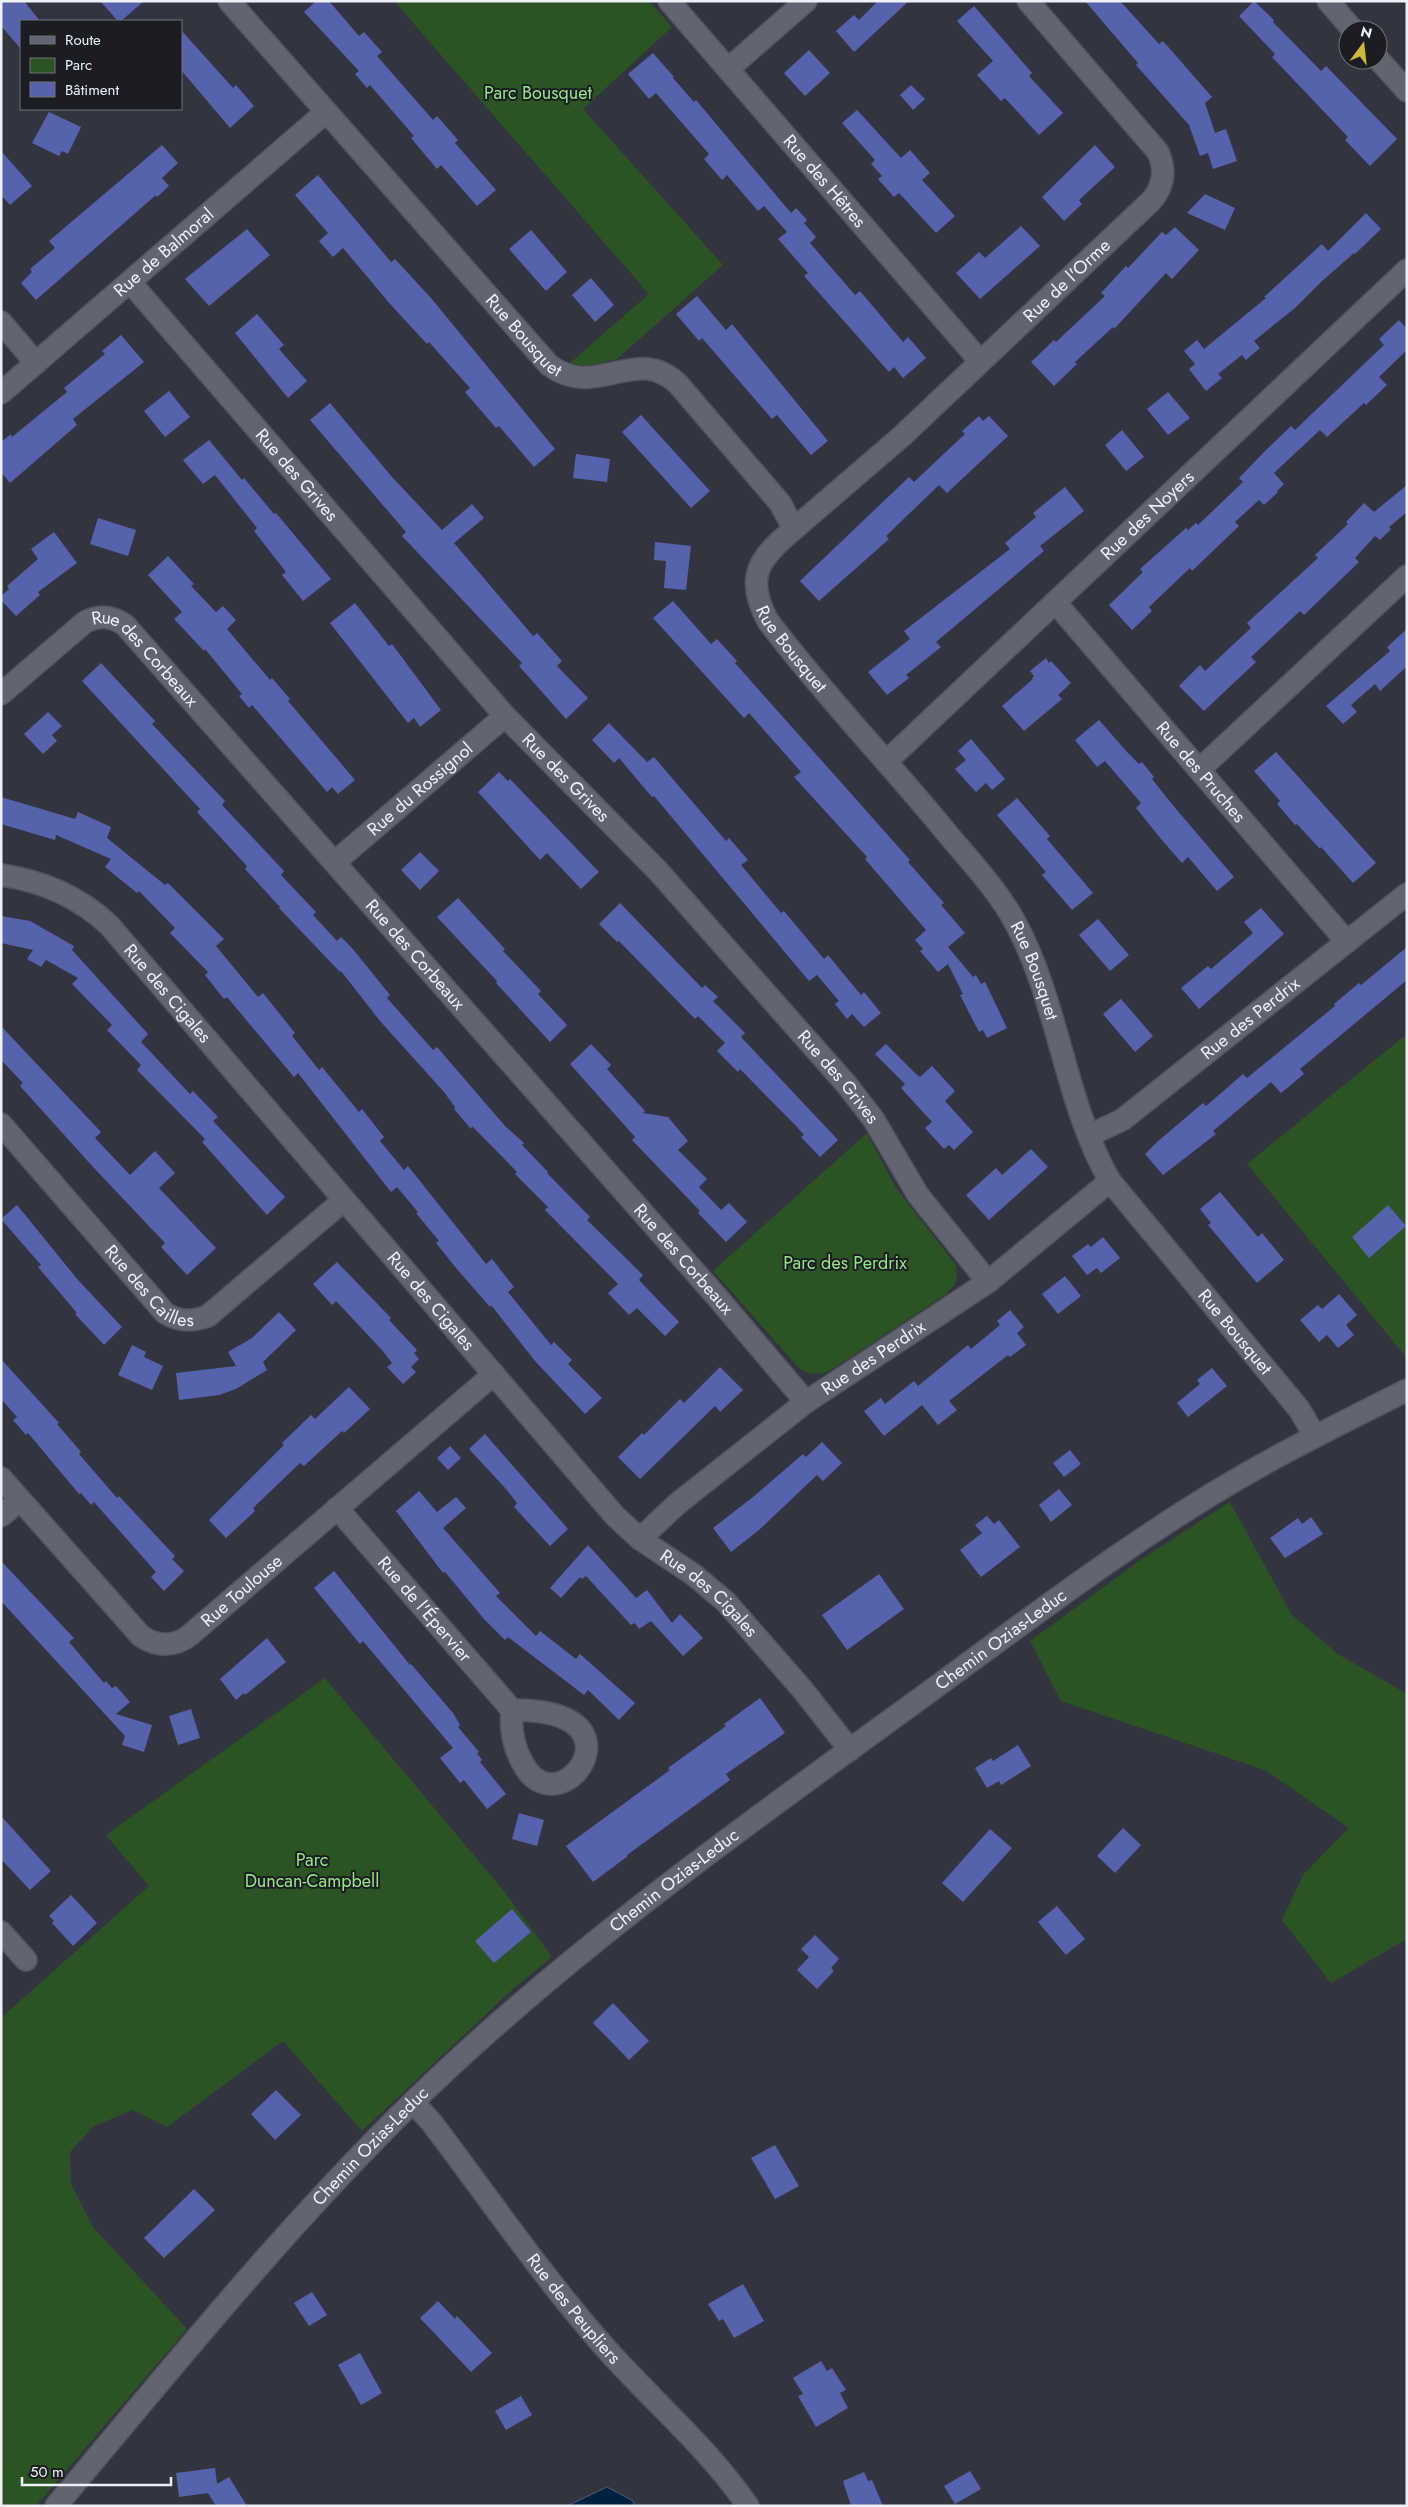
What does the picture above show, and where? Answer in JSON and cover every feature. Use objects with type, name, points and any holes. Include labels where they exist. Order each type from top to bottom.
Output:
[{"type":"street","name":"Rue Bousquet","points":[[229,1],[549,365],[568,376],[582,378],[638,368],[652,369],[666,374],[678,384],[780,502],[794,529],[768,552],[760,565],[756,580],[759,602],[768,621],[989,884],[1016,924],[1045,997],[1064,1062],[1096,1152],[1110,1181],[1299,1409],[1315,1436]]},
{"type":"street","name":"Rue des Hêtres","points":[[669,1],[980,361]]},
{"type":"street","points":[[728,69],[806,1]]},
{"type":"street","name":"Rue de l'Orme","points":[[794,529],[902,436],[1151,201],[1159,190],[1163,178],[1162,164],[1158,152],[1028,1]]},
{"type":"street","points":[[1328,1],[1344,20]]},
{"type":"street","points":[[1388,70],[1407,92]]},
{"type":"street","name":"Rue de Balmoral","points":[[1,393],[326,112]]},
{"type":"street","name":"Rue des Noyers","points":[[887,761],[1407,270]]},
{"type":"street","name":"Rue des Grives","points":[[130,282],[505,716],[670,883],[847,1085],[874,1120],[918,1195],[988,1282]]},
{"type":"street","points":[[1,322],[36,363]]},
{"type":"street","points":[[1200,769],[1407,576]]},
{"type":"street","name":"Rue des Pruches","points":[[1056,602],[1347,942]]},
{"type":"street","name":"Rue des Corbeaux","points":[[1,694],[85,622],[103,617],[120,621],[134,633],[717,1297],[806,1402]]},
{"type":"street","name":"Rue du Rossignol","points":[[335,862],[505,716]]},
{"type":"street","name":"Rue des Cigales","points":[[1,875],[28,879],[59,890],[88,907],[109,925],[615,1516],[640,1539],[694,1576],[726,1602],[802,1689],[850,1750]]},
{"type":"street","name":"Rue des Perdrix","points":[[1090,1135],[1122,1120],[1407,894]]},
{"type":"street","name":"Rue des Cailles","points":[[1,1124],[165,1312],[182,1320],[195,1320],[213,1312],[344,1200]]},
{"type":"street","name":"Rue des Perdrix","points":[[640,1539],[677,1504],[806,1402],[988,1282],[1110,1181]]},
{"type":"street","name":"Rue Toulouse","points":[[1,1478],[141,1636],[153,1643],[166,1645],[185,1639],[494,1374]]},
{"type":"street","name":"Chemin Ozias-Leduc","points":[[56,2506],[310,2209],[413,2102],[500,2021],[592,1943],[680,1874],[1149,1536],[1224,1487],[1315,1436],[1407,1390]]},
{"type":"street","points":[[1,1516],[20,1500]]},
{"type":"street","name":"Rue de l'Épervier","points":[[337,1508],[512,1710]]},
{"type":"street","points":[[1,1932],[26,1960]]},
{"type":"street","name":"Rue des Peupliers","points":[[413,2102],[432,2123],[574,2312],[630,2374],[698,2444],[748,2506]]},
{"type":"green space","name":"Parc Bousquet","points":[[394,1],[649,1],[672,27],[583,109],[723,265],[617,359],[587,366],[570,363],[649,294]]},
{"type":"green space","points":[[1407,1034],[1407,1358],[1247,1164]]},
{"type":"green space","name":"Parc des Perdrix","points":[[867,1133],[896,1188],[956,1265],[957,1278],[954,1285],[945,1295],[831,1370],[818,1374],[810,1373],[799,1368],[713,1271]]},
{"type":"green space","points":[[1230,1502],[1292,1615],[1338,1654],[1407,1694],[1407,1939],[1331,1983],[1282,1920],[1303,1875],[1349,1828],[1265,1770],[1061,1701],[1030,1641],[1145,1557]]},
{"type":"green space","name":"Parc Duncan-Campbell","points":[[325,1678],[504,1891],[552,1957],[513,1989],[362,2131],[283,2041],[167,2127],[133,2110],[94,2126],[70,2152],[71,2184],[93,2227],[187,2329],[36,2506],[1,2506],[1,2018],[149,1886],[106,1835]]},
{"type":"water","points":[[607,2487],[633,2501],[634,2506],[567,2506]]},
{"type":"building","points":[[1,1],[24,1],[39,20],[20,20],[20,48],[1,26]]},
{"type":"building","points":[[100,1],[144,1],[122,20],[117,20]]},
{"type":"building","points":[[316,1],[329,1],[359,36],[364,32],[382,52],[377,56],[433,120],[437,116],[458,140],[455,143],[496,190],[477,206],[441,165],[437,169],[411,138],[414,136],[370,85],[367,88],[355,74],[359,71],[304,12]]},
{"type":"building","points":[[878,1],[909,1],[854,52],[836,31],[854,15],[859,20]]},
{"type":"building","points":[[1085,1],[1120,1],[1159,44],[1163,41],[1212,97],[1205,103],[1215,133],[1226,129],[1237,161],[1213,169],[1208,153],[1200,156],[1189,125],[1136,65],[1138,63]]},
{"type":"building","points":[[1254,1],[1321,71],[1326,66],[1397,139],[1370,166],[1345,140],[1348,137],[1272,57],[1275,54],[1239,16]]},
{"type":"building","points":[[974,6],[1032,73],[1029,76],[1063,113],[1039,135],[1005,98],[1001,101],[977,75],[993,61],[957,21]]},
{"type":"building","points":[[182,31],[233,88],[236,85],[254,106],[230,128],[182,71]]},
{"type":"building","points":[[809,50],[830,73],[805,96],[784,73]]},
{"type":"building","points":[[653,53],[694,102],[696,100],[791,213],[796,208],[807,220],[804,223],[816,237],[810,243],[855,295],[860,291],[903,342],[908,337],[926,358],[903,378],[894,367],[889,372],[804,276],[808,273],[778,239],[787,232],[764,206],[758,211],[727,175],[722,180],[704,159],[709,154],[656,93],[649,99],[628,74]]},
{"type":"building","points":[[911,85],[925,99],[913,110],[900,95]]},
{"type":"building","points":[[857,110],[901,158],[910,150],[930,173],[922,180],[955,216],[936,233],[899,193],[894,197],[878,179],[882,176],[871,164],[875,160],[842,123]]},
{"type":"building","points":[[49,112],[81,127],[68,154],[62,151],[59,156],[32,143]]},
{"type":"building","points":[[162,145],[178,163],[162,178],[169,186],[157,197],[156,195],[36,300],[21,283],[32,272],[30,269],[55,248],[49,241]]},
{"type":"building","points":[[1095,145],[1115,167],[1079,200],[1082,204],[1064,221],[1042,197]]},
{"type":"building","points":[[1,151],[32,186],[10,205],[1,195]]},
{"type":"building","points":[[318,175],[391,262],[395,259],[431,298],[555,449],[534,467],[499,426],[496,428],[465,392],[470,388],[429,342],[427,344],[391,305],[343,248],[333,257],[319,241],[328,233],[295,195]]},
{"type":"building","points":[[1205,194],[1235,208],[1225,230],[1187,213]]},
{"type":"building","points":[[1366,213],[1381,229],[1355,254],[1321,282],[1295,308],[1254,341],[1260,348],[1246,360],[1242,355],[1218,374],[1222,378],[1206,391],[1189,369],[1195,364],[1184,351],[1197,340],[1204,349],[1266,298],[1264,297],[1322,244],[1328,251]]},
{"type":"building","points":[[1021,226],[1040,246],[980,299],[956,273],[979,252],[985,258]]},
{"type":"building","points":[[1175,227],[1199,250],[1172,279],[1166,273],[1114,329],[1113,327],[1075,362],[1077,364],[1054,386],[1031,362],[1054,340],[1056,342],[1105,296],[1101,293],[1162,232],[1166,235]]},
{"type":"building","points":[[247,229],[270,255],[209,306],[185,279]]},
{"type":"building","points":[[531,230],[567,272],[546,291],[509,249]]},
{"type":"building","points":[[591,278],[614,305],[595,322],[572,295]]},
{"type":"building","points":[[697,296],[726,330],[732,324],[828,441],[811,455],[777,415],[772,419],[702,338],[699,341],[676,314]]},
{"type":"building","points":[[257,314],[284,345],[279,349],[307,381],[288,398],[235,333]]},
{"type":"building","points":[[1399,320],[1407,329],[1407,350],[1379,377],[1387,385],[1327,437],[1320,430],[1274,473],[1284,484],[1278,492],[1264,505],[1259,500],[1235,522],[1239,526],[1192,571],[1190,568],[1149,607],[1152,611],[1132,630],[1109,605],[1143,572],[1140,569],[1186,528],[1188,530],[1196,523],[1198,525],[1243,482],[1239,478],[1266,450],[1291,426],[1295,430],[1384,345],[1379,339]]},
{"type":"building","points":[[121,335],[144,362],[73,419],[77,425],[10,483],[1,472],[1,442],[11,434],[12,437],[67,392],[64,388],[105,354],[102,351]]},
{"type":"building","points":[[169,391],[190,417],[165,437],[144,411]]},
{"type":"building","points":[[1168,392],[1190,418],[1168,435],[1147,409]]},
{"type":"building","points":[[330,403],[392,477],[442,530],[472,504],[484,518],[454,543],[533,636],[537,633],[562,661],[557,666],[588,698],[566,719],[519,666],[522,663],[402,536],[406,532],[310,420]]},
{"type":"building","points":[[641,415],[710,491],[691,508],[622,432]]},
{"type":"building","points":[[979,416],[983,421],[989,416],[1008,436],[947,493],[939,485],[886,536],[889,539],[819,601],[800,581],[909,477],[914,482],[965,434],[962,431]]},
{"type":"building","points":[[1122,430],[1144,457],[1126,471],[1105,445]]},
{"type":"building","points":[[209,440],[242,480],[244,478],[274,514],[276,513],[331,579],[303,601],[282,575],[286,572],[254,531],[257,528],[215,475],[203,484],[183,460]]},
{"type":"building","points":[[576,454],[610,459],[607,482],[573,478]]},
{"type":"building","points":[[1407,485],[1407,512],[1389,527],[1391,529],[1380,540],[1375,536],[1355,558],[1359,562],[1304,615],[1300,611],[1251,657],[1256,662],[1204,711],[1179,686],[1200,665],[1205,671],[1251,628],[1247,623],[1318,558],[1315,555],[1348,524],[1346,522],[1364,503],[1374,512]]},
{"type":"building","points":[[1065,487],[1084,511],[1040,546],[1044,551],[936,642],[941,647],[906,675],[909,678],[887,695],[868,672],[910,639],[904,631],[1010,549],[1005,543],[1036,517],[1033,513]]},
{"type":"building","points":[[98,518],[136,530],[128,556],[90,544]]},
{"type":"building","points":[[54,532],[77,563],[38,592],[40,595],[16,616],[1,600],[1,596],[9,589],[7,586],[38,559],[31,549]]},
{"type":"building","points":[[655,542],[691,546],[686,590],[664,588],[666,561],[654,560]]},
{"type":"building","points":[[168,556],[194,584],[191,586],[216,612],[223,606],[236,620],[227,629],[270,680],[272,678],[290,699],[288,701],[355,780],[338,794],[332,787],[327,792],[252,705],[249,708],[239,696],[242,694],[205,649],[204,651],[174,619],[182,612],[148,575]]},
{"type":"building","points":[[673,601],[711,644],[717,639],[737,661],[735,663],[910,860],[908,862],[944,903],[941,905],[965,933],[948,947],[973,977],[976,975],[981,984],[985,982],[1007,1028],[987,1038],[983,1030],[979,1032],[960,995],[963,994],[948,964],[938,972],[920,951],[923,949],[915,940],[926,930],[865,859],[867,857],[794,777],[801,772],[749,713],[744,718],[653,618]]},
{"type":"building","points":[[355,603],[389,646],[392,644],[441,710],[420,727],[414,718],[408,723],[330,623]]},
{"type":"building","points":[[1407,629],[1407,670],[1405,668],[1380,691],[1375,684],[1351,705],[1357,712],[1343,724],[1326,706],[1390,651],[1387,647]]},
{"type":"building","points":[[1046,658],[1071,683],[1058,695],[1062,699],[1024,731],[1002,706],[1033,679],[1034,676],[1030,671]]},
{"type":"building","points":[[101,663],[155,721],[152,724],[225,801],[222,805],[284,871],[281,875],[316,912],[313,915],[337,941],[341,937],[352,948],[390,995],[387,998],[433,1050],[437,1047],[505,1126],[524,1143],[522,1145],[547,1173],[590,1217],[587,1220],[643,1275],[639,1280],[679,1322],[665,1336],[637,1308],[629,1315],[608,1293],[618,1284],[545,1210],[548,1207],[515,1174],[517,1172],[472,1126],[471,1129],[454,1109],[455,1107],[444,1092],[380,1021],[341,971],[279,908],[245,869],[247,866],[197,812],[200,809],[82,681]]},
{"type":"building","points":[[48,712],[62,726],[52,735],[57,741],[43,754],[24,734]]},
{"type":"building","points":[[1099,720],[1139,764],[1142,762],[1154,777],[1152,779],[1171,803],[1234,877],[1217,891],[1188,857],[1182,863],[1161,839],[1136,808],[1141,803],[1105,761],[1097,767],[1075,740]]},
{"type":"building","points":[[609,723],[647,762],[654,757],[726,841],[729,838],[748,860],[741,865],[781,913],[784,911],[824,959],[828,955],[861,995],[864,992],[881,1013],[864,1027],[852,1014],[847,1019],[835,1004],[839,1001],[817,975],[809,981],[654,796],[652,797],[619,758],[614,763],[592,740]]},
{"type":"building","points":[[971,739],[1005,779],[992,790],[986,783],[976,792],[955,769],[966,760],[958,751]]},
{"type":"building","points":[[1276,752],[1376,863],[1353,883],[1321,847],[1320,849],[1297,824],[1295,825],[1277,804],[1280,801],[1254,771]]},
{"type":"building","points":[[499,772],[508,781],[510,779],[599,872],[581,889],[547,853],[540,860],[478,792]]},
{"type":"building","points":[[1,797],[75,819],[78,812],[111,827],[107,838],[165,885],[168,883],[224,939],[216,946],[258,997],[263,993],[295,1033],[292,1036],[319,1070],[322,1067],[359,1112],[362,1109],[384,1137],[380,1141],[404,1170],[408,1166],[486,1264],[492,1259],[514,1287],[508,1292],[551,1345],[554,1342],[572,1360],[568,1364],[602,1398],[585,1414],[535,1361],[491,1305],[490,1307],[436,1243],[439,1241],[397,1187],[391,1192],[298,1073],[294,1077],[227,997],[224,999],[205,975],[208,972],[170,933],[175,928],[139,891],[137,893],[105,867],[111,859],[56,835],[55,840],[1,824]]},
{"type":"building","points":[[1017,798],[1050,836],[1047,839],[1093,893],[1072,910],[1042,875],[1046,872],[997,815]]},
{"type":"building","points":[[420,852],[439,871],[420,890],[401,870]]},
{"type":"building","points":[[458,898],[505,949],[503,951],[541,991],[538,994],[567,1025],[550,1042],[496,983],[497,981],[437,917]]},
{"type":"building","points":[[620,903],[702,988],[705,985],[718,997],[713,1001],[745,1033],[741,1037],[838,1140],[820,1157],[801,1137],[804,1135],[798,1128],[740,1069],[738,1072],[717,1051],[725,1043],[698,1016],[695,1019],[619,941],[617,942],[599,924]]},
{"type":"building","points":[[1261,908],[1284,934],[1199,1009],[1181,988],[1208,966],[1211,969],[1253,933],[1244,922]]},
{"type":"building","points":[[1,916],[30,921],[74,946],[72,950],[148,1034],[141,1042],[190,1094],[193,1091],[218,1117],[213,1121],[285,1197],[267,1215],[202,1142],[205,1139],[137,1070],[141,1065],[107,1030],[112,1025],[72,984],[78,978],[46,960],[41,967],[27,959],[33,950],[1,943]]},
{"type":"building","points":[[1098,919],[1129,955],[1110,971],[1079,935]]},
{"type":"building","points":[[1407,947],[1407,980],[1300,1069],[1304,1074],[1281,1093],[1271,1082],[1213,1131],[1216,1134],[1163,1175],[1145,1154],[1157,1142],[1203,1103],[1206,1106],[1243,1074],[1247,1078],[1335,1006],[1334,1004],[1359,983],[1361,985]]},
{"type":"building","points":[[1121,999],[1153,1036],[1135,1052],[1103,1014]]},
{"type":"building","points":[[1,1026],[101,1132],[95,1138],[130,1175],[155,1151],[175,1173],[159,1188],[216,1248],[187,1275],[161,1247],[165,1243],[20,1086],[23,1083],[1,1060]]},
{"type":"building","points":[[591,1044],[611,1065],[607,1069],[645,1111],[643,1113],[668,1117],[688,1141],[678,1150],[707,1179],[699,1187],[721,1210],[729,1203],[747,1222],[726,1242],[698,1213],[700,1211],[632,1140],[635,1137],[570,1064]]},
{"type":"building","points":[[886,1044],[920,1077],[932,1066],[955,1091],[945,1101],[973,1132],[954,1150],[949,1145],[944,1149],[925,1128],[932,1122],[901,1088],[905,1084],[875,1054]]},
{"type":"building","points":[[1031,1149],[1048,1167],[989,1220],[966,1195],[996,1168],[1002,1175]]},
{"type":"building","points":[[1220,1192],[1258,1237],[1262,1233],[1284,1260],[1257,1283],[1208,1225],[1211,1223],[1200,1209]]},
{"type":"building","points":[[17,1205],[78,1280],[122,1327],[104,1345],[75,1314],[77,1313],[38,1267],[41,1265],[1,1219]]},
{"type":"building","points":[[1388,1205],[1406,1226],[1369,1258],[1352,1237]]},
{"type":"building","points":[[1103,1237],[1120,1258],[1101,1273],[1097,1268],[1087,1275],[1072,1256],[1088,1244],[1091,1247]]},
{"type":"building","points":[[337,1262],[391,1318],[389,1320],[417,1350],[414,1353],[419,1359],[411,1367],[416,1372],[403,1384],[387,1367],[392,1363],[382,1350],[336,1301],[332,1305],[313,1284]]},
{"type":"building","points":[[1065,1276],[1081,1296],[1058,1314],[1042,1294]]},
{"type":"building","points":[[1339,1294],[1357,1315],[1346,1325],[1354,1335],[1338,1348],[1327,1335],[1319,1342],[1300,1320],[1318,1305],[1322,1309]]},
{"type":"building","points":[[1010,1310],[1024,1327],[1017,1333],[1026,1345],[1010,1357],[1008,1355],[949,1401],[957,1410],[938,1425],[922,1405],[884,1436],[864,1411],[881,1398],[885,1404],[914,1381],[918,1386],[968,1345],[971,1349],[1000,1325],[997,1321]]},
{"type":"building","points":[[279,1312],[296,1330],[263,1362],[267,1370],[236,1389],[219,1395],[179,1400],[176,1373],[236,1366],[228,1352],[252,1338]]},
{"type":"building","points":[[132,1345],[146,1352],[144,1357],[163,1366],[152,1390],[118,1375]]},
{"type":"building","points":[[1,1359],[59,1423],[57,1424],[81,1452],[79,1454],[117,1498],[119,1496],[175,1556],[172,1559],[184,1571],[164,1591],[151,1577],[156,1572],[94,1502],[91,1505],[81,1493],[79,1494],[28,1433],[26,1435],[13,1420],[17,1417],[1,1399]]},
{"type":"building","points":[[720,1367],[743,1390],[720,1412],[715,1406],[640,1479],[618,1457],[642,1433],[644,1435],[680,1399],[684,1403]]},
{"type":"building","points":[[1212,1368],[1227,1386],[1188,1417],[1177,1403],[1200,1384],[1197,1380]]},
{"type":"building","points":[[349,1387],[370,1409],[344,1433],[342,1431],[304,1466],[300,1463],[253,1508],[255,1511],[226,1538],[209,1520],[284,1445],[282,1443],[311,1415],[315,1419]]},
{"type":"building","points":[[485,1434],[568,1529],[550,1546],[514,1507],[517,1503],[506,1489],[469,1449]]},
{"type":"building","points":[[822,1442],[842,1463],[823,1481],[817,1475],[759,1530],[731,1552],[713,1528],[803,1454],[806,1457]]},
{"type":"building","points":[[450,1446],[461,1458],[448,1470],[437,1458]]},
{"type":"building","points":[[1070,1450],[1081,1464],[1064,1477],[1053,1463]]},
{"type":"building","points":[[1059,1489],[1072,1505],[1051,1522],[1039,1505]]},
{"type":"building","points":[[419,1491],[437,1512],[456,1497],[466,1508],[443,1528],[500,1593],[496,1596],[536,1636],[540,1631],[576,1659],[580,1654],[635,1703],[619,1720],[588,1690],[584,1695],[508,1637],[505,1640],[484,1619],[445,1572],[443,1573],[396,1511]]},
{"type":"building","points":[[987,1516],[994,1524],[999,1520],[1020,1547],[981,1577],[960,1550],[982,1533],[975,1525]]},
{"type":"building","points":[[1311,1517],[1323,1534],[1285,1558],[1270,1538],[1298,1518],[1302,1524]]},
{"type":"building","points":[[588,1545],[636,1598],[647,1590],[672,1623],[680,1614],[703,1638],[683,1656],[651,1621],[639,1629],[635,1623],[631,1625],[586,1576],[582,1579],[580,1577],[561,1598],[550,1588]]},
{"type":"building","points":[[1,1561],[74,1638],[69,1642],[104,1683],[106,1681],[112,1688],[116,1686],[130,1702],[116,1714],[152,1725],[144,1752],[122,1745],[125,1736],[1,1601]]},
{"type":"building","points":[[334,1571],[410,1665],[453,1713],[460,1725],[458,1727],[479,1752],[477,1753],[482,1760],[480,1762],[506,1794],[487,1809],[464,1780],[460,1783],[440,1758],[453,1748],[363,1641],[360,1644],[314,1588]]},
{"type":"building","points":[[879,1574],[904,1609],[847,1650],[822,1615]]},
{"type":"building","points":[[267,1638],[286,1662],[236,1700],[220,1679]]},
{"type":"building","points":[[760,1698],[785,1733],[726,1774],[730,1780],[593,1882],[566,1846],[670,1770],[668,1768],[726,1726],[724,1724]]},
{"type":"building","points":[[191,1709],[200,1738],[178,1745],[169,1716]]},
{"type":"building","points":[[1018,1745],[1031,1766],[1001,1785],[999,1781],[987,1788],[975,1768],[991,1758],[993,1761]]},
{"type":"building","points":[[519,1813],[544,1820],[537,1846],[512,1839]]},
{"type":"building","points":[[1,1816],[51,1871],[30,1890],[1,1859]]},
{"type":"building","points":[[1123,1828],[1141,1845],[1115,1873],[1097,1856]]},
{"type":"building","points":[[990,1829],[1012,1848],[963,1902],[942,1883]]},
{"type":"building","points":[[71,1895],[97,1923],[73,1946],[52,1923],[54,1921],[49,1916]]},
{"type":"building","points":[[1057,1906],[1085,1939],[1066,1955],[1038,1922]]},
{"type":"building","points":[[512,1909],[531,1932],[494,1963],[475,1941]]},
{"type":"building","points":[[815,1935],[839,1959],[831,1968],[834,1971],[817,1989],[797,1970],[809,1957],[801,1949]]},
{"type":"building","points":[[613,2003],[649,2041],[629,2060],[593,2023]]},
{"type":"building","points":[[276,2090],[301,2115],[275,2140],[251,2114]]},
{"type":"building","points":[[775,2145],[799,2186],[775,2199],[751,2158]]},
{"type":"building","points":[[194,2189],[215,2210],[164,2258],[144,2238]]},
{"type":"building","points":[[743,2284],[764,2321],[734,2338],[723,2319],[719,2321],[708,2304]]},
{"type":"building","points":[[312,2292],[327,2315],[309,2326],[294,2303]]},
{"type":"building","points":[[438,2301],[455,2319],[457,2316],[492,2353],[471,2372],[420,2318]]},
{"type":"building","points":[[360,2353],[382,2393],[361,2405],[338,2365]]},
{"type":"building","points":[[821,2361],[827,2371],[832,2368],[846,2390],[840,2393],[848,2408],[816,2427],[798,2396],[803,2394],[793,2378]]},
{"type":"building","points":[[521,2396],[532,2415],[506,2430],[495,2411]]},
{"type":"building","points":[[215,2468],[217,2484],[229,2477],[247,2506],[216,2506],[208,2493],[179,2497],[176,2473]]},
{"type":"building","points":[[970,2471],[981,2489],[955,2504],[944,2486]]},
{"type":"building","points":[[864,2472],[868,2481],[872,2480],[883,2506],[851,2506],[843,2481]]}]
